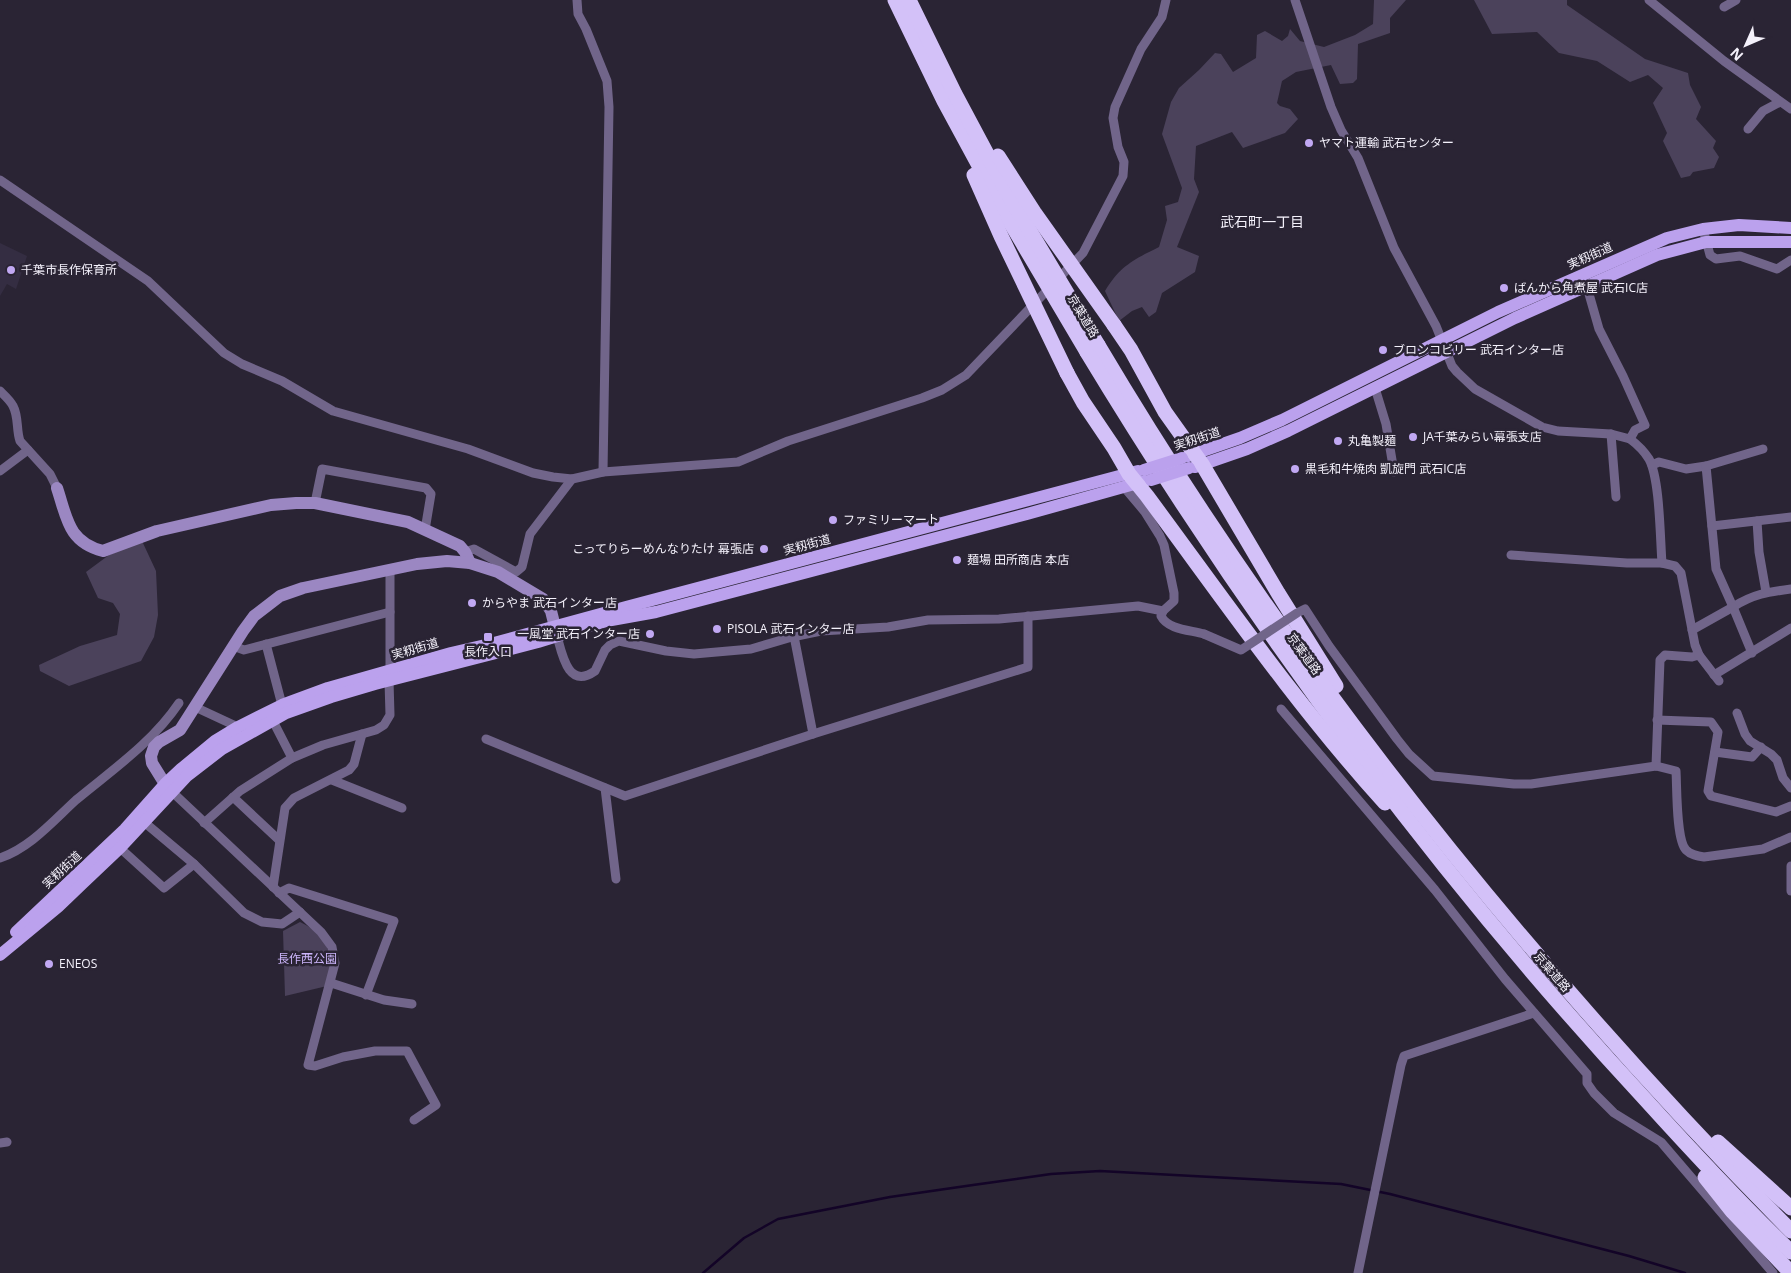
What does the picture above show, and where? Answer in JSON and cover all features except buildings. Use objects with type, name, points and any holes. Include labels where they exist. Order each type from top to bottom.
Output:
[{"type":"highway","points":[[904,4],[1044,227],[1131,350],[1192,461],[1319,662],[1453,856]]},
{"type":"highway","points":[[904,4],[934,90],[1001,236],[1067,373],[1083,402],[1109,441],[1305,710],[1355,770],[1454,879]]},
{"type":"highway","name":"京葉道路","points":[[904,4],[955,94],[1092,348],[1117,401],[1224,567],[1300,674],[1454,879],[1531,972],[1708,1168],[1791,1252]]},
{"type":"highway","name":"京葉道路","points":[[1092,348],[1126,392],[1253,586],[1374,754],[1453,856],[1542,962],[1644,1076],[1791,1231]]},
{"type":"highway","points":[[1644,1076],[1791,1208]]},
{"type":"highway","points":[[1637,1091],[1732,1211],[1791,1272]]},
{"type":"main road","name":"実籾街道","points":[[0,948],[168,788],[188,776],[218,752],[286,713],[450,653],[556,631],[617,609],[1137,479],[1192,461],[1246,449],[1288,431],[1375,388],[1498,312],[1641,248],[1667,238],[1703,229],[1738,225],[1791,228]]},
{"type":"main road","name":"実籾街道","points":[[1192,461],[1444,346],[1587,287],[1657,255],[1706,242],[1791,242]]},
{"type":"main road","name":"実籾街道","points":[[0,955],[58,907],[120,848],[144,822],[181,769],[215,741],[282,705],[328,688],[390,676]]},
{"type":"street","points":[[0,180],[148,282],[224,353],[242,364],[282,381],[338,413],[468,449],[533,473],[553,477],[572,479],[603,472],[738,462],[797,438],[922,398],[942,390],[966,376],[1083,253],[1123,176],[1124,162],[1118,147],[1113,118],[1115,107],[1141,49],[1162,17],[1166,0]]},
{"type":"street","points":[[1295,0],[1331,107],[1341,130],[1358,158],[1394,248],[1436,326],[1457,372],[1475,389],[1542,427],[1558,431],[1612,434],[1630,440],[1643,450],[1652,466],[1657,492],[1662,563]]},
{"type":"street","points":[[1649,0],[1724,61],[1791,109]]},
{"type":"street","points":[[577,3],[578,14],[607,81],[609,107],[603,472]]},
{"type":"street","points":[[1748,129],[1763,111],[1780,102]]},
{"type":"street","points":[[1703,229],[1710,255],[1716,259],[1740,256],[1777,269],[1791,260]]},
{"type":"street","points":[[1587,287],[1599,329],[1624,376],[1645,425],[1635,430],[1630,440]]},
{"type":"street","points":[[1375,388],[1386,424],[1394,472]]},
{"type":"street","points":[[0,391],[14,406],[17,434],[20,441],[50,474],[73,533],[84,544],[103,551],[157,531],[271,505],[315,503],[400,520],[460,546],[468,558]]},
{"type":"street","points":[[1612,434],[1616,497]]},
{"type":"street","points":[[1652,466],[1659,462],[1686,469],[1706,466],[1764,449]]},
{"type":"street","points":[[0,471],[28,450]]},
{"type":"street","points":[[1706,466],[1716,569],[1752,653]]},
{"type":"street","points":[[315,503],[322,469],[426,488],[431,494],[425,530]]},
{"type":"street","points":[[468,558],[474,549],[516,572],[522,566],[530,534],[572,479]]},
{"type":"street","points":[[1137,479],[1154,525],[1164,545],[1174,594],[1174,601],[1163,611],[1161,616],[1167,624],[1204,634],[1241,650],[1305,609],[1329,646],[1408,754],[1433,776],[1531,784],[1656,766],[1676,771],[1680,838],[1685,849],[1695,856],[1704,857],[1763,849],[1791,837]]},
{"type":"street","points":[[1712,526],[1791,517]]},
{"type":"street","points":[[1757,521],[1758,552],[1766,592]]},
{"type":"street","points":[[1511,555],[1627,563],[1662,563],[1674,566],[1681,573],[1695,645],[1699,655],[1717,678],[1791,628]]},
{"type":"street","points":[[414,1120],[436,1105],[407,1051],[375,1051],[343,1057],[315,1066],[308,1065],[335,963],[332,947],[321,932],[168,788],[154,768],[151,753],[159,742],[180,730],[254,616],[280,596],[302,588],[390,569],[468,558],[498,572],[543,599],[551,611],[566,667],[572,673],[581,676],[596,670],[605,650],[610,645],[619,641],[666,651],[694,654],[751,649],[794,636],[821,631],[888,627],[928,620],[999,619],[1138,606],[1163,611]]},
{"type":"street","points":[[204,823],[233,796],[292,758],[323,745],[376,730],[384,725],[390,715],[390,569]]},
{"type":"street","points":[[1692,630],[1748,598],[1766,592],[1791,589]]},
{"type":"street","points":[[233,646],[244,650],[390,612]]},
{"type":"street","points":[[486,739],[625,796],[812,734],[1028,666],[1028,616]]},
{"type":"street","points":[[794,636],[812,734]]},
{"type":"street","points":[[266,644],[282,705]]},
{"type":"street","points":[[1656,766],[1660,660],[1665,655],[1692,657],[1699,655]]},
{"type":"street","points":[[0,858],[28,844],[77,799],[130,757],[178,703]]},
{"type":"street","points":[[195,707],[238,727]]},
{"type":"street","points":[[1281,708],[1412,863],[1534,1013],[1587,1074],[1587,1083],[1594,1093],[1614,1113],[1661,1142],[1773,1273]]},
{"type":"street","points":[[1737,713],[1745,734],[1750,740],[1777,760],[1783,778],[1791,788]]},
{"type":"street","points":[[1657,720],[1711,722],[1718,732],[1708,791],[1711,796],[1776,812],[1791,806]]},
{"type":"street","points":[[273,721],[292,758]]},
{"type":"street","points":[[276,890],[279,840],[283,816],[289,802],[349,770],[354,764],[362,734]]},
{"type":"street","points":[[1715,752],[1752,757],[1761,747]]},
{"type":"street","points":[[332,780],[402,808]]},
{"type":"street","points":[[605,788],[616,878]]},
{"type":"street","points":[[233,796],[279,840]]},
{"type":"street","points":[[144,822],[194,864],[244,914],[262,922],[282,924],[300,912]]},
{"type":"street","points":[[120,848],[164,888],[194,864]]},
{"type":"street","points":[[1791,866],[1791,891]]},
{"type":"street","points":[[276,890],[289,888],[394,921],[366,995]]},
{"type":"street","points":[[330,983],[384,1000],[412,1004]]},
{"type":"street","points":[[1358,1273],[1404,1056],[1534,1013]]},
{"type":"shaded area","name":"千葉市長作保育所","points":[[0,243],[27,256],[16,289],[7,284],[0,296]]},
{"type":"green space","points":[[1374,0],[1406,0],[1390,18],[1390,33],[1358,44],[1357,79],[1353,83],[1340,84],[1331,65],[1296,72],[1282,81],[1277,103],[1290,109],[1298,119],[1285,133],[1243,148],[1232,132],[1196,146],[1194,179],[1199,192],[1177,247],[1199,256],[1195,272],[1162,293],[1156,312],[1149,317],[1142,307],[1132,311],[1119,321],[1105,291],[1116,275],[1128,264],[1159,247],[1167,220],[1165,206],[1178,202],[1182,188],[1162,134],[1171,102],[1179,88],[1215,53],[1221,54],[1233,72],[1256,58],[1257,35],[1265,31],[1282,41],[1288,36],[1290,29],[1300,41],[1324,47],[1355,35],[1373,24]]},
{"type":"green space","points":[[1474,0],[1567,0],[1567,5],[1645,59],[1688,73],[1690,85],[1701,107],[1696,119],[1716,141],[1713,148],[1719,157],[1714,168],[1693,172],[1690,176],[1681,178],[1663,141],[1667,133],[1653,103],[1663,88],[1648,75],[1630,82],[1597,61],[1559,53],[1537,32],[1492,34]]},
{"type":"green space","points":[[142,541],[156,571],[158,615],[154,637],[141,661],[69,686],[40,671],[39,665],[80,646],[117,635],[120,614],[113,603],[98,598],[86,572],[109,555]]},
{"type":"green space","name":"長作西公園","points":[[300,922],[317,933],[325,943],[330,955],[331,968],[327,986],[285,996],[283,931]]},
{"type":"waterway","points":[[703,1273],[744,1238],[778,1219],[890,1197],[1051,1174],[1100,1171],[1341,1184],[1390,1194],[1629,1256],[1685,1273]]},
{"type":"place","name":"ヤマト運輸 武石センター","points":[[1309,143]]},
{"type":"place","name":"千葉市長作保育所","points":[[11,270]]},
{"type":"place","name":"ばんから角煮屋 武石IC店","points":[[1504,288]]},
{"type":"place","name":"ブロンコビリー 武石インター店","points":[[1383,350]]},
{"type":"place","name":"JA千葉みらい幕張支店","points":[[1413,437]]},
{"type":"place","name":"丸亀製麺","points":[[1338,441]]},
{"type":"place","name":"黒毛和牛焼肉 凱旋門 武石IC店","points":[[1295,469]]},
{"type":"place","name":"ファミリーマート","points":[[833,520]]},
{"type":"place","name":"こってりらーめんなりたけ 幕張店","points":[[764,549]]},
{"type":"place","name":"麺場 田所商店 本店","points":[[957,560]]},
{"type":"place","name":"からやま 武石インター店","points":[[472,603]]},
{"type":"place","name":"PISOLA 武石インター店","points":[[717,629]]},
{"type":"place","name":"一風堂 武石インター店","points":[[650,634]]},
{"type":"place","name":"長作入口","points":[[488,637]]},
{"type":"place","name":"ENEOS","points":[[49,964]]},
{"type":"district","name":"武石町一丁目","points":[[1262,222]]}]
